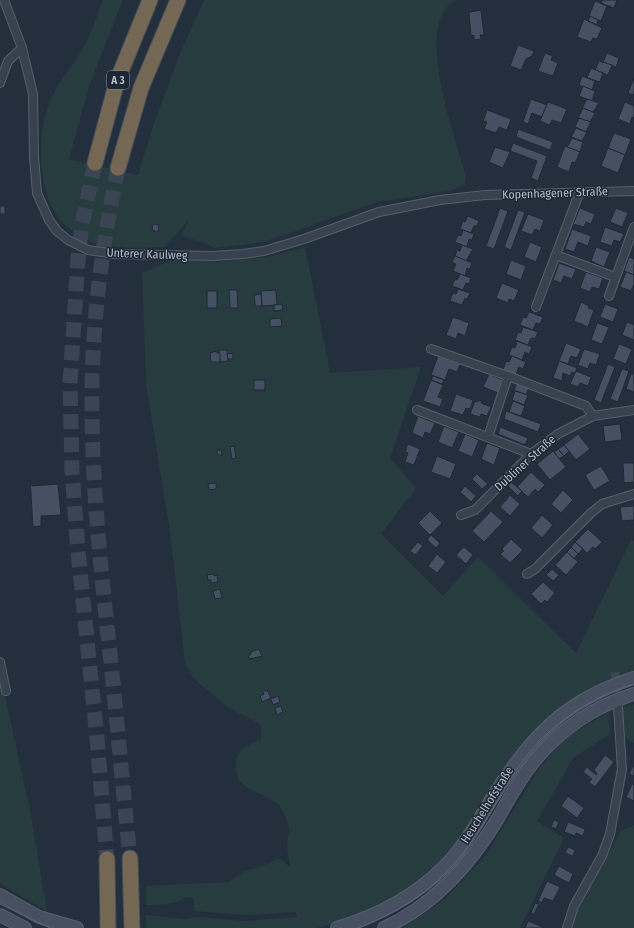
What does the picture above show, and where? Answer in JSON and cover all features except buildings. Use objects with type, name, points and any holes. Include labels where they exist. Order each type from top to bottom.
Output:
[{"type":"highway","name":"A 3","points":[[95,163],[117,81],[150,0]]},
{"type":"highway","name":"A 3","points":[[118,168],[143,83],[178,0]]},
{"type":"highway","points":[[130,858],[132,928]]},
{"type":"highway","points":[[107,859],[108,928]]},
{"type":"main road","name":"Heuchelhofstraße","points":[[337,928],[363,920],[393,906],[425,884],[445,867],[467,839],[515,761],[541,731],[558,716],[583,699],[612,685],[634,678]]},
{"type":"main road","name":"Heuchelhofstraße","points":[[384,928],[419,908],[457,875],[478,849],[520,779],[552,742],[569,727],[591,712],[634,694]]},
{"type":"main road","points":[[0,895],[39,917],[77,928]]},
{"type":"main road","points":[[0,915],[25,928]]},
{"type":"street","name":"Unterer Kaulweg","points":[[4,0],[22,48],[33,94],[34,157],[37,193],[49,220],[57,231],[68,240],[88,250],[115,254],[161,256],[213,256],[257,252],[304,239],[379,212],[440,200],[476,196]]},
{"type":"street","points":[[0,83],[8,61],[22,48]]},
{"type":"street","points":[[536,307],[580,191]]},
{"type":"street","name":"Kopenhagener Straße","points":[[476,196],[580,191],[634,191]]},
{"type":"street","points":[[609,296],[634,227]]},
{"type":"street","points":[[556,255],[615,277]]},
{"type":"street","points":[[431,349],[508,376],[586,406],[592,416]]},
{"type":"street","points":[[488,437],[508,376]]},
{"type":"street","points":[[417,410],[531,454]]},
{"type":"street","name":"Dubliner Straße","points":[[461,515],[475,510],[531,454],[558,434],[592,416],[634,410]]},
{"type":"street","points":[[527,574],[602,504],[634,494]]},
{"type":"street","points":[[0,662],[6,691]]},
{"type":"street","points":[[567,928],[574,906],[602,856],[610,834],[622,769],[618,707]]},
{"type":"green space","points":[[103,0],[123,0],[89,86],[69,159],[138,175],[155,120],[181,51],[204,0],[455,0],[443,12],[441,17],[437,33],[437,52],[443,96],[466,176],[465,185],[450,191],[377,202],[264,242],[214,248],[205,243],[183,236],[182,234],[189,220],[164,247],[118,247],[88,241],[63,223],[56,214],[50,202],[45,189],[42,174],[41,143],[46,115],[53,94],[85,45]]},
{"type":"green space","points":[[305,247],[330,373],[421,367],[390,458],[416,488],[381,534],[443,596],[478,557],[576,653],[631,540],[634,541],[634,674],[548,719],[527,739],[514,755],[480,811],[449,855],[414,888],[353,920],[316,928],[146,928],[146,915],[183,919],[198,917],[245,921],[297,917],[296,912],[243,915],[195,911],[193,898],[186,897],[177,902],[162,905],[146,905],[146,886],[229,882],[245,871],[268,864],[276,859],[282,860],[290,867],[287,846],[289,829],[284,813],[279,805],[246,787],[240,781],[236,773],[237,757],[241,750],[261,740],[261,725],[228,707],[195,680],[185,664],[170,531],[146,384],[142,273],[178,257],[213,262],[268,257]]},
{"type":"green space","points":[[0,673],[30,810],[47,912],[0,883]]},
{"type":"green space","points":[[634,704],[634,743],[624,737],[623,707]]},
{"type":"green space","points":[[609,712],[610,734],[573,758],[537,821],[564,838],[520,928],[403,928],[444,900],[486,855],[538,770],[564,738]]},
{"type":"green space","points":[[634,825],[634,928],[571,928],[579,908],[621,831]]},
{"type":"tunnel","points":[[95,163],[82,224],[78,259],[70,384],[72,470],[78,551],[97,738],[107,859]]},
{"type":"tunnel","points":[[118,168],[103,249],[94,331],[92,420],[100,553],[130,858]]},
{"type":"tunnel","points":[[615,672],[618,704]]},
{"type":"tram line","points":[[359,928],[385,916],[409,902],[432,886],[452,866],[469,845],[524,759],[550,731],[565,719],[598,698],[634,684]]},
{"type":"tram line","points":[[0,904],[50,928]]}]
